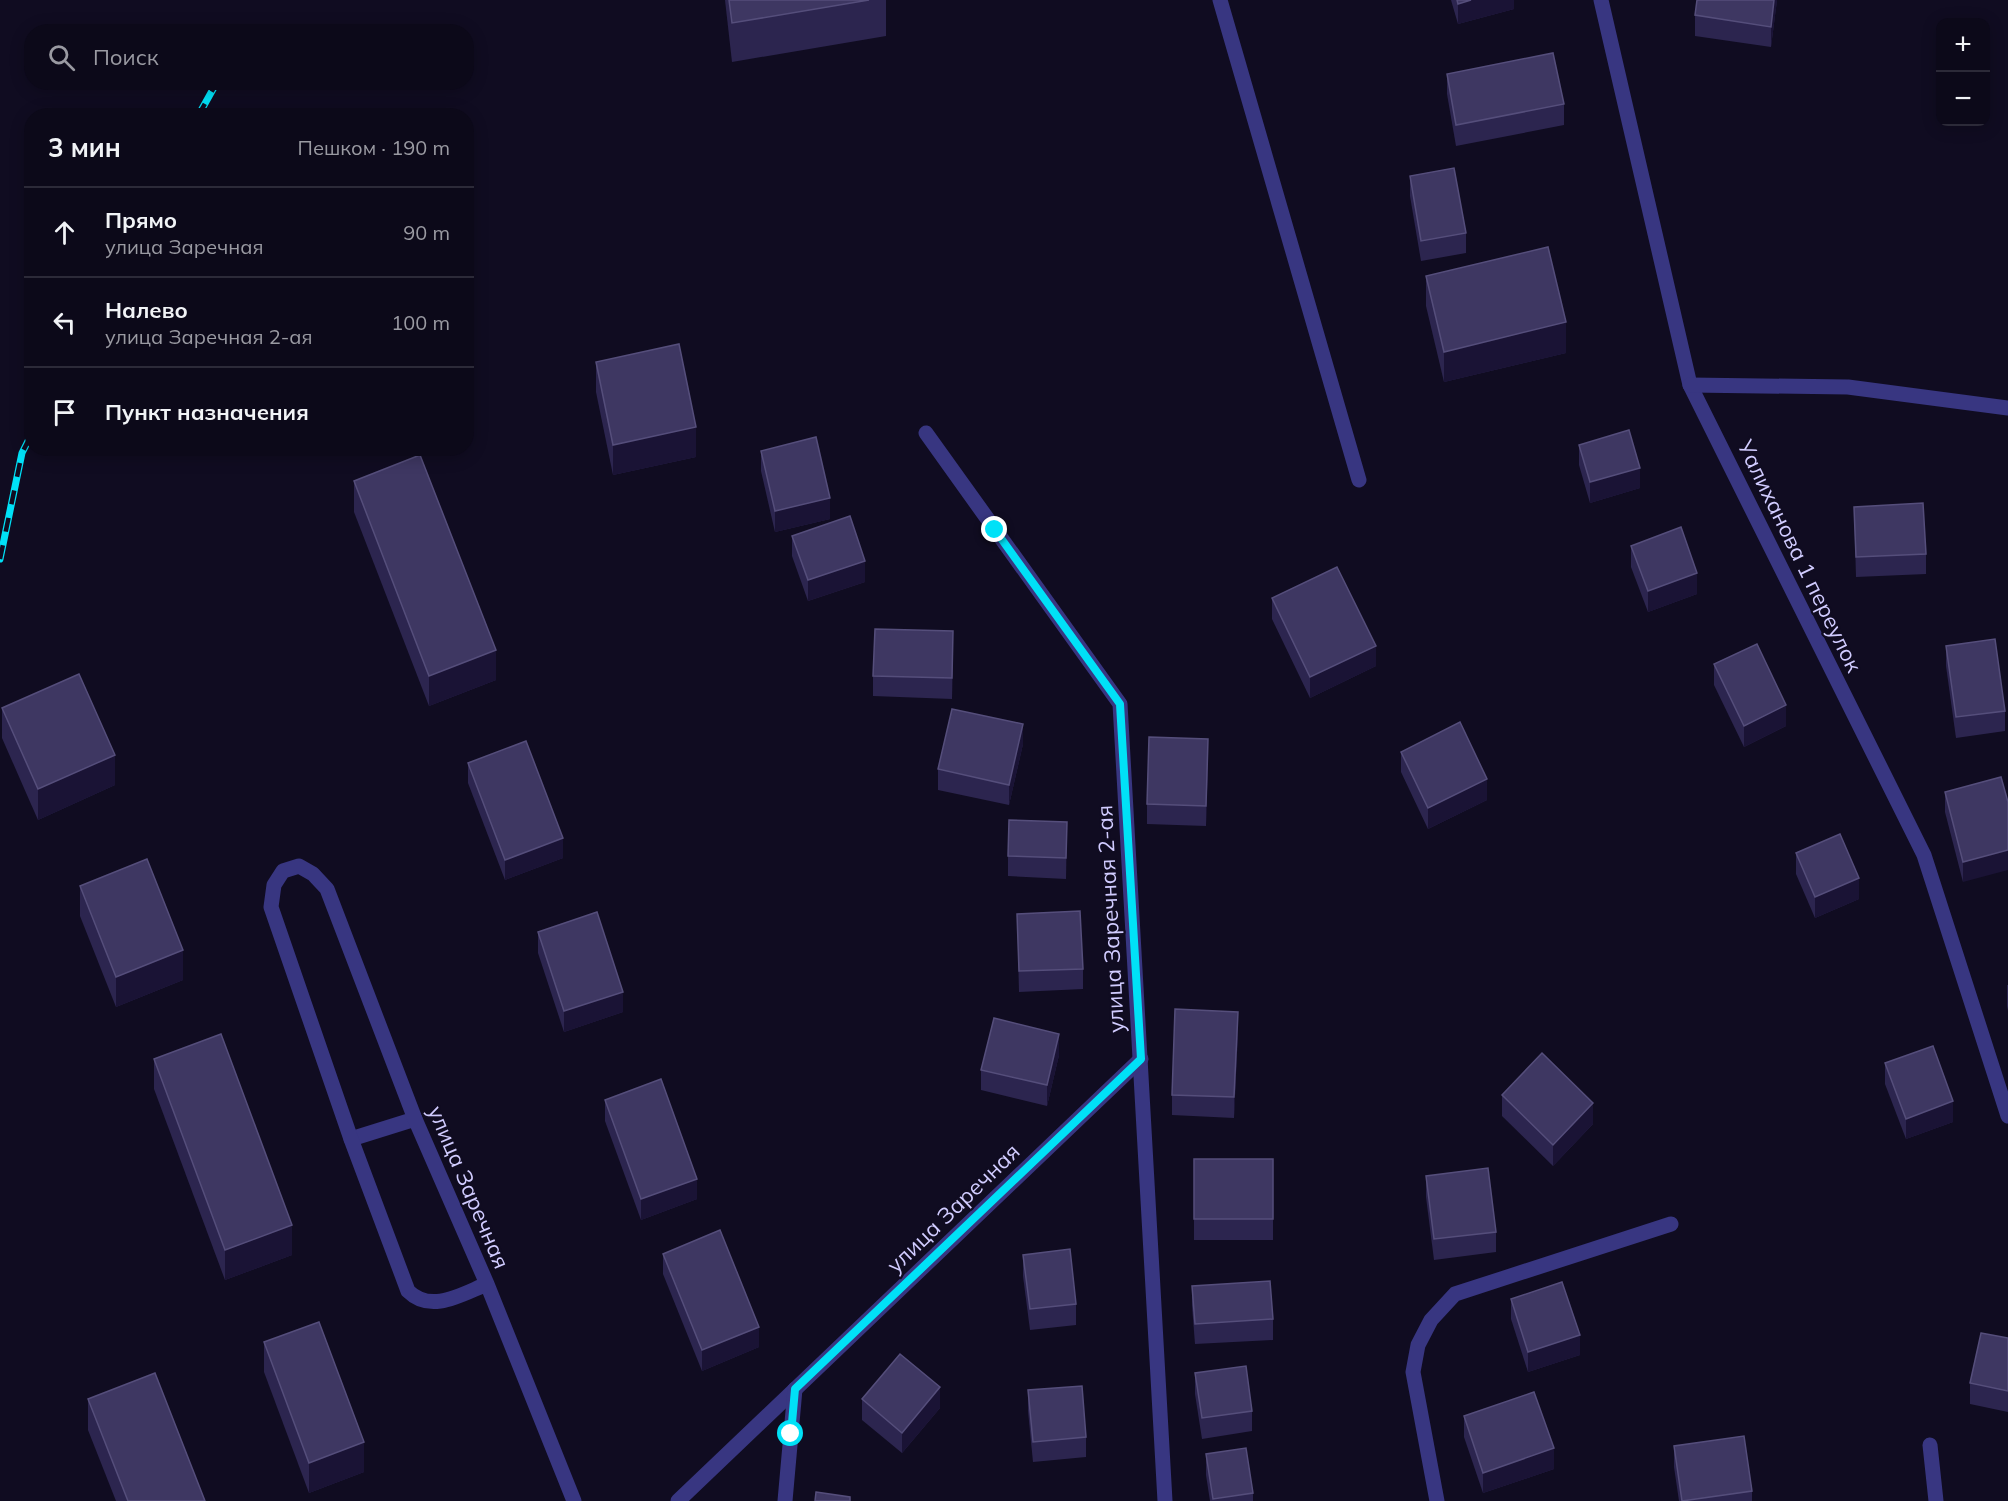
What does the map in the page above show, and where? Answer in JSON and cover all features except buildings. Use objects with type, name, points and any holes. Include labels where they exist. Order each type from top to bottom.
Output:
[{"type":"street","points":[[1220,0],[1359,480]]},
{"type":"street","name":"Уалиханова 1 переулок","points":[[1601,0],[1690,385],[1924,855],[2008,1116]]},
{"type":"street","points":[[1690,385],[1848,387],[2008,408]]},
{"type":"street","name":"улица Заречная 2-ая","points":[[926,433],[1120,704],[1165,1501]]},
{"type":"street","name":"улица Заречная","points":[[351,1139],[271,907],[274,885],[283,871],[299,866],[313,874],[327,889],[415,1119],[487,1284],[574,1501]]},
{"type":"street","name":"улица Заречная","points":[[678,1501],[1141,1059]]},
{"type":"street","points":[[415,1119],[351,1139],[408,1291],[414,1297],[439,1303],[487,1284]]},
{"type":"street","points":[[1437,1501],[1413,1372],[1418,1345],[1431,1320],[1455,1294],[1671,1224]]},
{"type":"street","points":[[785,1501],[795,1389]]},
{"type":"street","points":[[1930,1445],[1936,1501]]},
{"type":"railway","points":[[202,108],[213,90]]},
{"type":"railway","points":[[0,559],[24,449]]},
{"type":"route","points":[[791,1434],[795,1389],[1141,1059],[1120,704],[995,530]]}]
